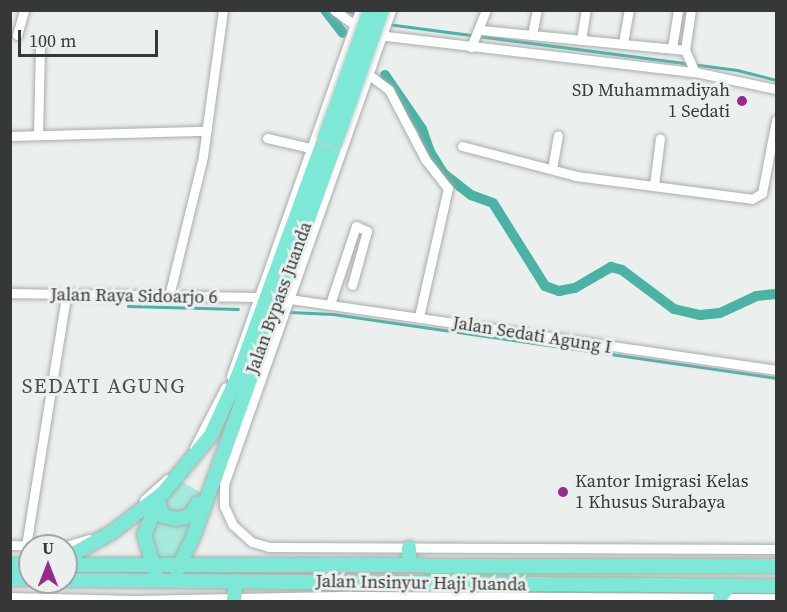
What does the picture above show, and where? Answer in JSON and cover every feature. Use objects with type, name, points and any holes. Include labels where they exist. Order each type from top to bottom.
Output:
[{"type":"highway","name":"Jalan Bypass Juanda","points":[[370,10],[331,139],[271,304],[214,475],[181,564],[164,581],[151,564],[144,535],[161,498],[211,435],[271,304],[280,246],[331,139],[384,24]]},
{"type":"highway","points":[[161,498],[162,516],[186,519],[194,513],[214,475]]},
{"type":"highway","name":"Jalan Bypass Juanda","points":[[78,552],[111,534],[161,498]]},
{"type":"highway","points":[[409,548],[409,565]]},
{"type":"highway","name":"Jalan Insinyur Haji Juanda","points":[[78,565],[777,566]]},
{"type":"highway","name":"Jalan Insinyur Haji Juanda","points":[[78,580],[237,581],[375,590],[777,586]]},
{"type":"highway","points":[[234,599],[237,581]]},
{"type":"highway","points":[[720,598],[729,585]]},
{"type":"street","points":[[17,36],[24,10]]},
{"type":"street","points":[[169,296],[198,181],[222,10]]},
{"type":"street","points":[[334,10],[384,24],[694,69],[777,89]]},
{"type":"street","points":[[78,541],[105,530],[162,484],[186,460],[271,304],[368,74],[384,24],[391,10]]},
{"type":"street","points":[[476,39],[486,10]]},
{"type":"street","points":[[532,35],[537,10]]},
{"type":"street","points":[[581,39],[586,10]]},
{"type":"street","points":[[623,43],[629,10]]},
{"type":"street","points":[[672,48],[678,10]]},
{"type":"street","points":[[691,10],[687,53],[694,69]]},
{"type":"street","points":[[280,246],[354,16]]},
{"type":"street","points":[[476,39],[532,35],[672,48],[687,53]]},
{"type":"street","points":[[38,135],[40,47]]},
{"type":"street","points":[[368,74],[389,90],[425,159],[448,188],[419,317]]},
{"type":"street","points":[[462,146],[576,176],[758,198],[762,193],[777,120]]},
{"type":"street","points":[[10,136],[206,131]]},
{"type":"street","points":[[552,169],[558,136]]},
{"type":"street","points":[[267,138],[310,148]]},
{"type":"street","points":[[654,185],[660,138]]},
{"type":"street","points":[[330,304],[356,226],[367,231],[352,285]]},
{"type":"street","name":"Jalan Raya Sidoarjo 6","points":[[10,293],[169,296],[271,304]]},
{"type":"street","points":[[28,534],[66,295]]},
{"type":"street","name":"Jalan Sedati Agung I","points":[[271,304],[330,304],[777,370]]},
{"type":"street","name":"Jalan Insinyur Haji Juanda","points":[[271,304],[224,484],[224,506],[233,525],[262,546],[777,549]]},
{"type":"street","name":"Jalan Insinyur Haji Juanda","points":[[10,597],[151,601],[234,599],[375,590],[777,598]]},
{"type":"green space","points":[[180,481],[202,493],[186,542],[175,561],[154,561],[148,527]]},
{"type":"waterway","points":[[325,10],[343,33]]},
{"type":"waterway","points":[[346,10],[358,15]]},
{"type":"waterway","points":[[387,24],[737,70],[776,80]]},
{"type":"waterway","points":[[385,75],[422,129],[430,152],[444,174],[471,195],[493,203],[545,286],[559,291],[575,288],[611,267],[622,270],[674,309],[700,315],[720,313],[756,296],[776,294]]},
{"type":"waterway","points":[[128,306],[238,309]]},
{"type":"waterway","points":[[290,312],[333,314],[776,378]]},
{"type":"place","name":"SD Muhammadiyah 1 Sedati","points":[[742,101]]},
{"type":"place","name":"Kantor Imigrasi Kelas 1 Khusus Surabaya","points":[[563,492]]},
{"type":"district","name":"SEDATI AGUNG","points":[[104,386]]}]
